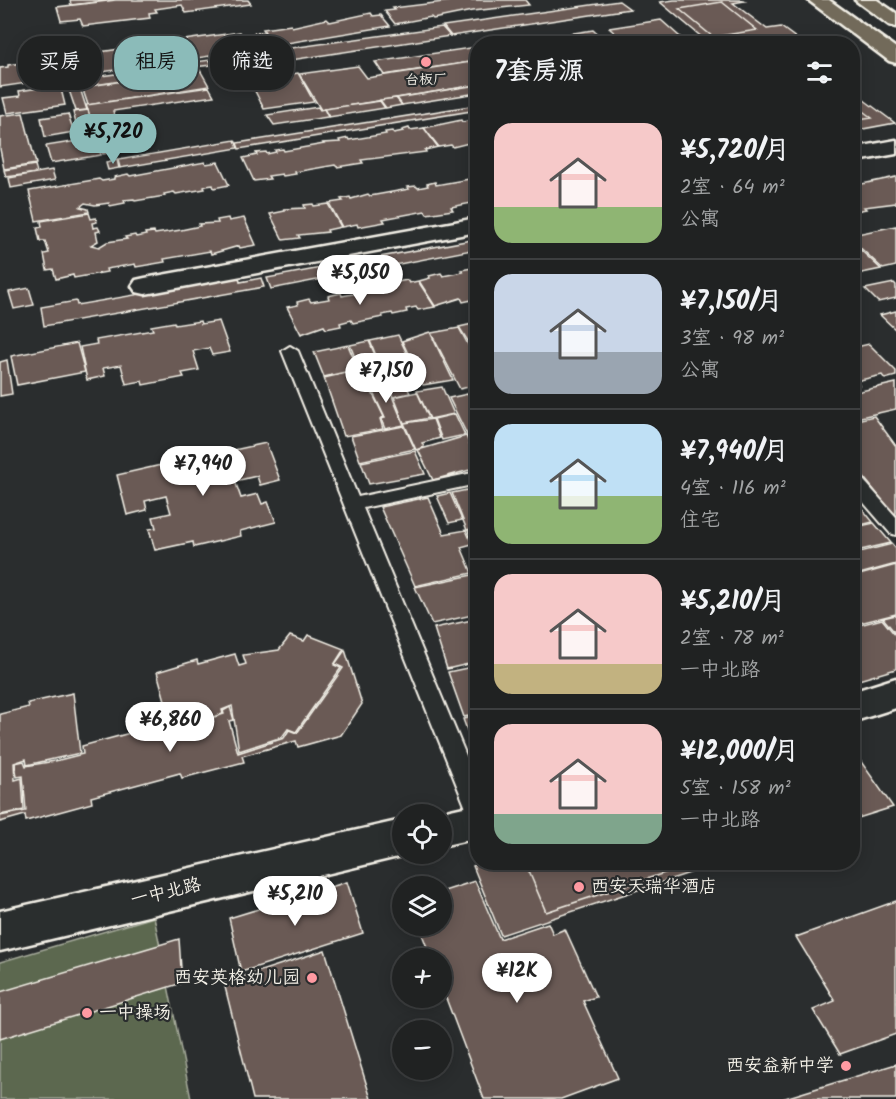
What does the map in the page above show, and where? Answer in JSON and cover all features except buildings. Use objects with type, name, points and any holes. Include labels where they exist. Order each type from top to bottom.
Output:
[{"type":"main road","points":[[816,0],[896,57]]},
{"type":"main road","points":[[841,0],[896,38]]},
{"type":"main road","points":[[864,0],[896,21]]},
{"type":"street","points":[[860,154],[896,147]]},
{"type":"street","points":[[145,286],[470,226]]},
{"type":"street","points":[[860,704],[896,693]]},
{"type":"street","points":[[452,827],[470,823]]},
{"type":"street","name":"一中北路","points":[[0,931],[392,840]]},
{"type":"lane","points":[[290,351],[470,791]]},
{"type":"lane","points":[[352,504],[470,479]]},
{"type":"lane","points":[[860,487],[896,529]]},
{"type":"green space","name":"一中操场","points":[[154,917],[191,1099],[0,1099],[0,962]]},
{"type":"place","name":"台板厂","points":[[426,62]]},
{"type":"place","name":"西安天瑞华酒店","points":[[579,887]]},
{"type":"place","name":"西安英格幼儿园","points":[[312,978]]},
{"type":"place","name":"一中操场","points":[[87,1013]]},
{"type":"place","name":"西安益新中学","points":[[846,1066]]}]
